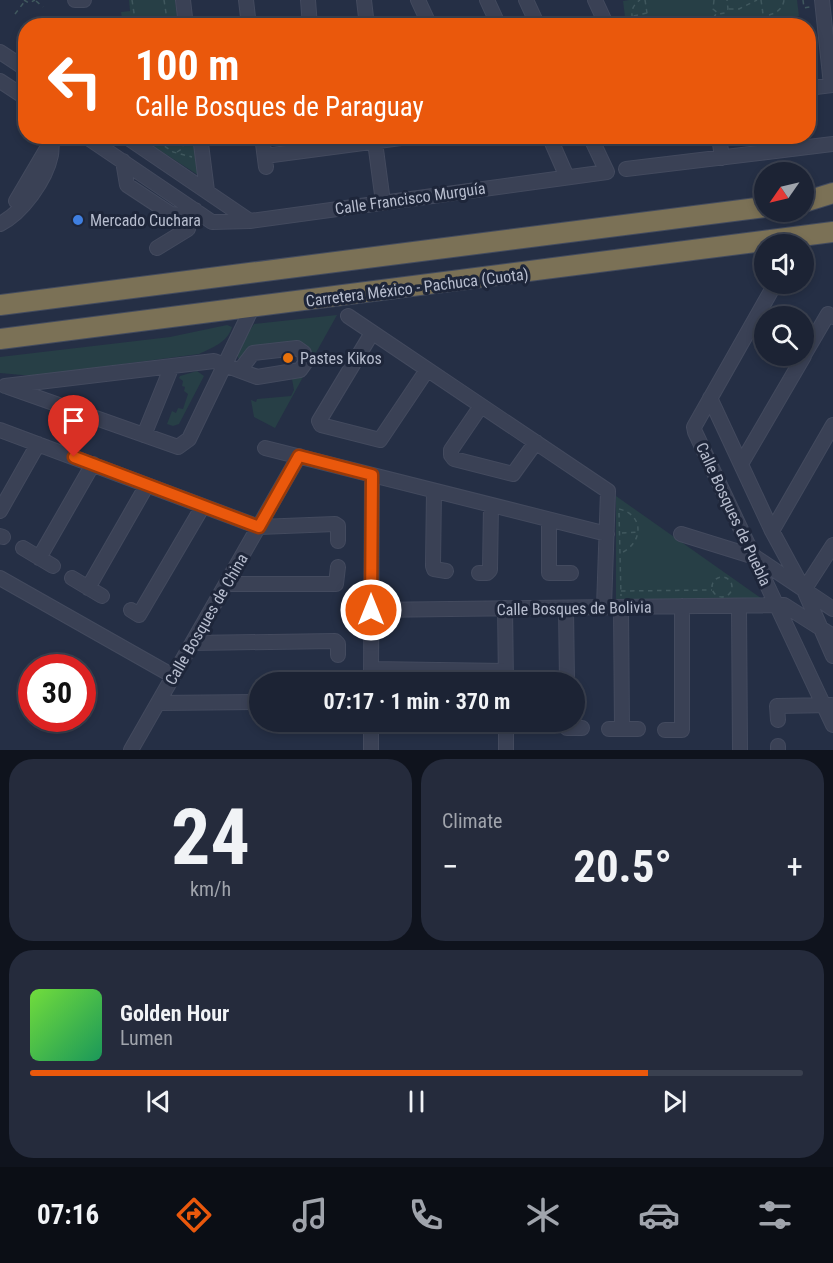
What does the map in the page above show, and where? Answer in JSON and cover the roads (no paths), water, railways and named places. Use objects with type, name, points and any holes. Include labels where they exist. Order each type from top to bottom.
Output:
[{"type":"highway","points":[[814,199],[833,193]]},
{"type":"highway","points":[[0,305],[754,208]]},
{"type":"highway","name":"Carretera México - Pachuca (Cuota)","points":[[0,339],[833,232]]},
{"type":"street","points":[[75,0],[84,0]]},
{"type":"street","points":[[183,0],[185,18]]},
{"type":"street","points":[[246,0],[248,18]]},
{"type":"street","points":[[308,0],[309,18]]},
{"type":"street","points":[[364,0],[366,18]]},
{"type":"street","points":[[418,0],[426,18]]},
{"type":"street","points":[[487,0],[492,18]]},
{"type":"street","points":[[526,0],[534,18]]},
{"type":"street","points":[[595,0],[601,18]]},
{"type":"street","points":[[816,87],[832,85],[822,3]]},
{"type":"street","points":[[0,52],[18,64]]},
{"type":"street","points":[[0,81],[18,93]]},
{"type":"street","points":[[0,224],[9,219],[44,175],[52,153],[52,144]]},
{"type":"street","points":[[97,144],[193,213],[188,229],[157,248]]},
{"type":"street","points":[[137,144],[250,220]]},
{"type":"street","points":[[201,144],[207,191]]},
{"type":"street","points":[[263,144],[265,162],[318,144]]},
{"type":"street","points":[[379,144],[383,202]]},
{"type":"street","points":[[553,144],[567,177]]},
{"type":"street","name":"Calle Francisco Murguía","points":[[193,213],[212,222],[250,220],[607,172],[594,144]]},
{"type":"street","points":[[720,144],[722,158]]},
{"type":"street","points":[[626,169],[833,144]]},
{"type":"street","points":[[0,214],[18,205]]},
{"type":"street","points":[[710,398],[769,294]]},
{"type":"street","points":[[3,385],[178,447],[189,440],[252,308]]},
{"type":"street","points":[[814,338],[828,314],[833,317]]},
{"type":"street","points":[[348,316],[608,491],[613,534],[606,556],[604,608]]},
{"type":"street","points":[[372,333],[319,421],[321,425],[380,440],[427,370]]},
{"type":"street","points":[[3,385],[214,361],[257,377],[300,370],[305,363],[304,353],[297,348],[253,353],[240,370]]},
{"type":"street","points":[[144,435],[172,366]]},
{"type":"street","points":[[741,464],[798,366]]},
{"type":"street","name":"Calle Bosques de Puebla","points":[[710,398],[772,531],[804,590],[833,656]]},
{"type":"street","name":"Calle Bosques de Puebla","points":[[710,398],[694,427],[695,432],[777,605],[829,706],[833,725]]},
{"type":"street","points":[[481,405],[451,450],[454,459],[513,474],[536,442]]},
{"type":"street","points":[[772,531],[833,425]]},
{"type":"street","points":[[0,430],[259,527],[335,524],[338,526],[338,541]]},
{"type":"street","points":[[0,511],[38,444]]},
{"type":"street","points":[[265,448],[613,534]]},
{"type":"street","name":"Calle Bosques de China","points":[[131,750],[299,456]]},
{"type":"street","points":[[39,558],[93,464]]},
{"type":"street","points":[[371,672],[372,475]]},
{"type":"street","points":[[88,588],[147,485]]},
{"type":"street","points":[[434,491],[433,566],[437,570],[446,571]]},
{"type":"street","points":[[479,573],[487,573],[490,570],[491,505]]},
{"type":"street","points":[[131,610],[139,615],[203,506]]},
{"type":"street","points":[[549,519],[549,573],[571,573]]},
{"type":"street","points":[[681,534],[755,557],[833,609]]},
{"type":"street","points":[[804,590],[833,545]]},
{"type":"street","points":[[23,548],[53,566]]},
{"type":"street","points":[[226,584],[336,584],[338,567]]},
{"type":"street","points":[[72,578],[102,596]]},
{"type":"street","points":[[2,582],[173,676]]},
{"type":"street","points":[[777,605],[784,605],[833,636]]},
{"type":"street","name":"Calle Bosques de Bolivia","points":[[371,610],[777,605]]},
{"type":"street","points":[[665,730],[682,730],[682,606]]},
{"type":"street","points":[[739,606],[740,750]]},
{"type":"street","points":[[621,607],[616,729],[638,729]]},
{"type":"street","points":[[505,608],[506,672]]},
{"type":"street","points":[[566,608],[567,672]]},
{"type":"street","points":[[192,643],[335,641],[338,644],[338,655]]},
{"type":"street","points":[[158,703],[249,702]]},
{"type":"street","points":[[778,720],[777,706],[829,706]]},
{"type":"street","points":[[371,732],[371,750]]},
{"type":"street","points":[[506,732],[506,750]]},
{"type":"place","name":"Mercado Cuchara","points":[[78,220]]},
{"type":"place","name":"Pastes Kikos","points":[[288,358]]}]
